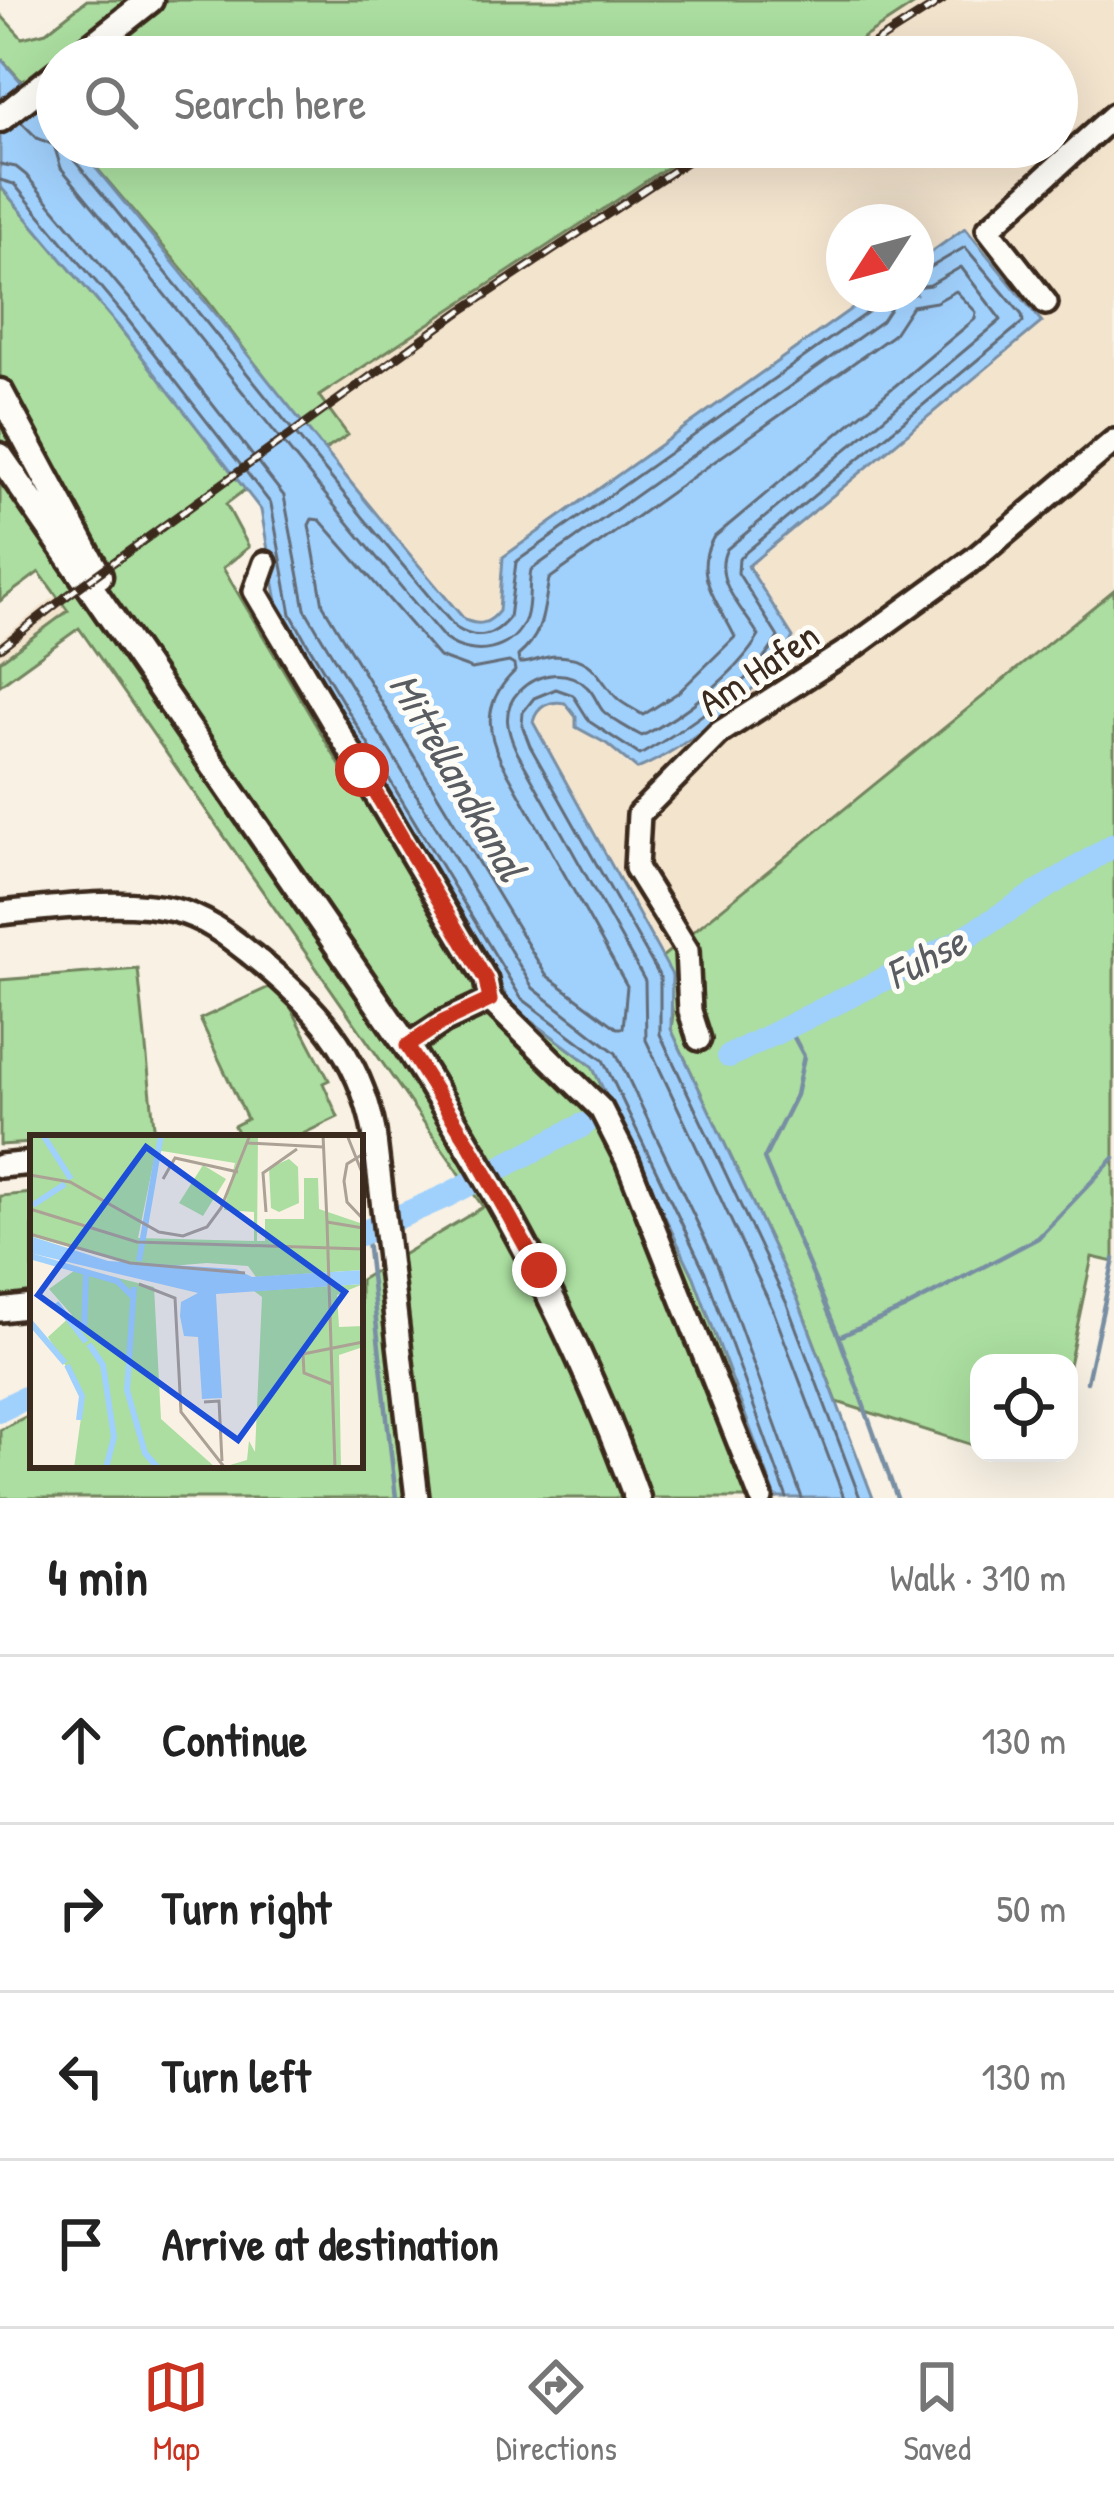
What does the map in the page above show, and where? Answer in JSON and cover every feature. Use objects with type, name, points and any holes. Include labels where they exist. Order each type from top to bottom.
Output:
[{"type":"main road","points":[[105,36],[150,0]]},
{"type":"main road","points":[[0,118],[36,91]]},
{"type":"main road","points":[[0,392],[154,679]]},
{"type":"main road","points":[[0,456],[407,1046],[469,1144],[578,1349],[637,1498]]},
{"type":"street","points":[[1078,148],[1114,115]]},
{"type":"street","points":[[1046,303],[988,229],[1055,168]]},
{"type":"street","name":"Am Hafen","points":[[699,1039],[690,1011],[687,950],[636,868],[639,814],[719,733],[961,569],[1114,441]]},
{"type":"street","points":[[265,563],[255,591],[486,980],[490,1000],[601,1109],[627,1160],[761,1498]]},
{"type":"street","points":[[0,914],[148,905],[206,921],[303,998],[345,1048],[368,1099],[417,1498]]},
{"type":"street","points":[[407,1046],[490,1000]]},
{"type":"street","points":[[0,1166],[30,1163]]},
{"type":"street","points":[[0,1310],[30,1306]]},
{"type":"shaded area","points":[[921,0],[1114,0],[1114,590],[662,957],[541,740],[533,722],[537,712],[551,702],[565,703],[576,718],[576,727],[607,744],[628,765],[642,768],[707,727],[758,682],[793,637],[747,566],[1042,321],[965,229],[934,251],[934,204],[826,204],[826,312],[847,312],[503,557],[500,608],[481,624],[465,621],[322,452],[348,434],[318,397],[666,168],[1078,168],[1078,36],[866,36]]},
{"type":"shaded area","points":[[56,595],[69,612],[0,661],[0,640]]},
{"type":"green space","points":[[87,0],[921,0],[866,36],[36,36],[36,97],[0,57],[0,14],[22,38],[46,32]]},
{"type":"green space","points":[[97,168],[666,168],[319,396],[348,435],[322,452],[195,284]]},
{"type":"green space","points":[[0,186],[246,489],[226,504],[249,547],[223,568],[354,789],[374,777],[513,1007],[592,1066],[694,1277],[776,1498],[0,1498],[0,1430],[30,1415],[30,1468],[363,1468],[363,1278],[483,1207],[79,628],[0,685],[0,661],[68,611],[39,572],[0,601]]},
{"type":"green space","points":[[1114,590],[1114,1262],[1092,1257],[1071,1354],[970,1354],[970,1444],[837,1402],[798,1300],[671,1029],[673,1014],[662,957]]},
{"type":"green space","points":[[138,969],[155,1135],[30,1135],[30,1143],[0,1145],[0,980]]},
{"type":"green space","points":[[278,983],[329,1080],[323,1083],[338,1117],[300,1135],[238,1135],[234,1126],[247,1119],[200,1019]]},
{"type":"green space","points":[[30,1193],[30,1295],[0,1298],[0,1196]]},
{"type":"water","name":"Mittellandkanal","points":[[0,58],[36,98],[36,168],[95,168],[416,562],[465,620],[479,623],[499,611],[503,557],[847,312],[934,312],[934,250],[965,228],[1042,322],[748,566],[793,637],[766,674],[725,713],[679,747],[637,769],[576,727],[576,717],[565,703],[545,705],[533,722],[672,975],[671,1029],[798,1300],[873,1498],[776,1498],[694,1277],[592,1066],[513,1007],[280,619],[261,510],[119,327],[0,186]]},
{"type":"waterway","name":"Fuhse","points":[[729,1056],[951,946],[1114,845]]},
{"type":"waterway","points":[[788,1026],[804,1056],[796,1095],[764,1159],[839,1337],[897,1498]]},
{"type":"waterway","name":"Fuhse","points":[[363,1233],[583,1125]]},
{"type":"waterway","points":[[841,1336],[1038,1238],[1114,1158]]},
{"type":"waterway","points":[[366,1231],[396,1498]]},
{"type":"waterway","points":[[1087,1382],[1114,1259]]},
{"type":"waterway","name":"Fuhse","points":[[0,1410],[30,1395]]},
{"type":"railway","points":[[886,36],[943,0]]},
{"type":"railway","points":[[0,648],[461,311],[677,168]]},
{"type":"route","points":[[362,770],[486,980],[490,1000],[407,1046],[469,1144],[539,1270]]}]
